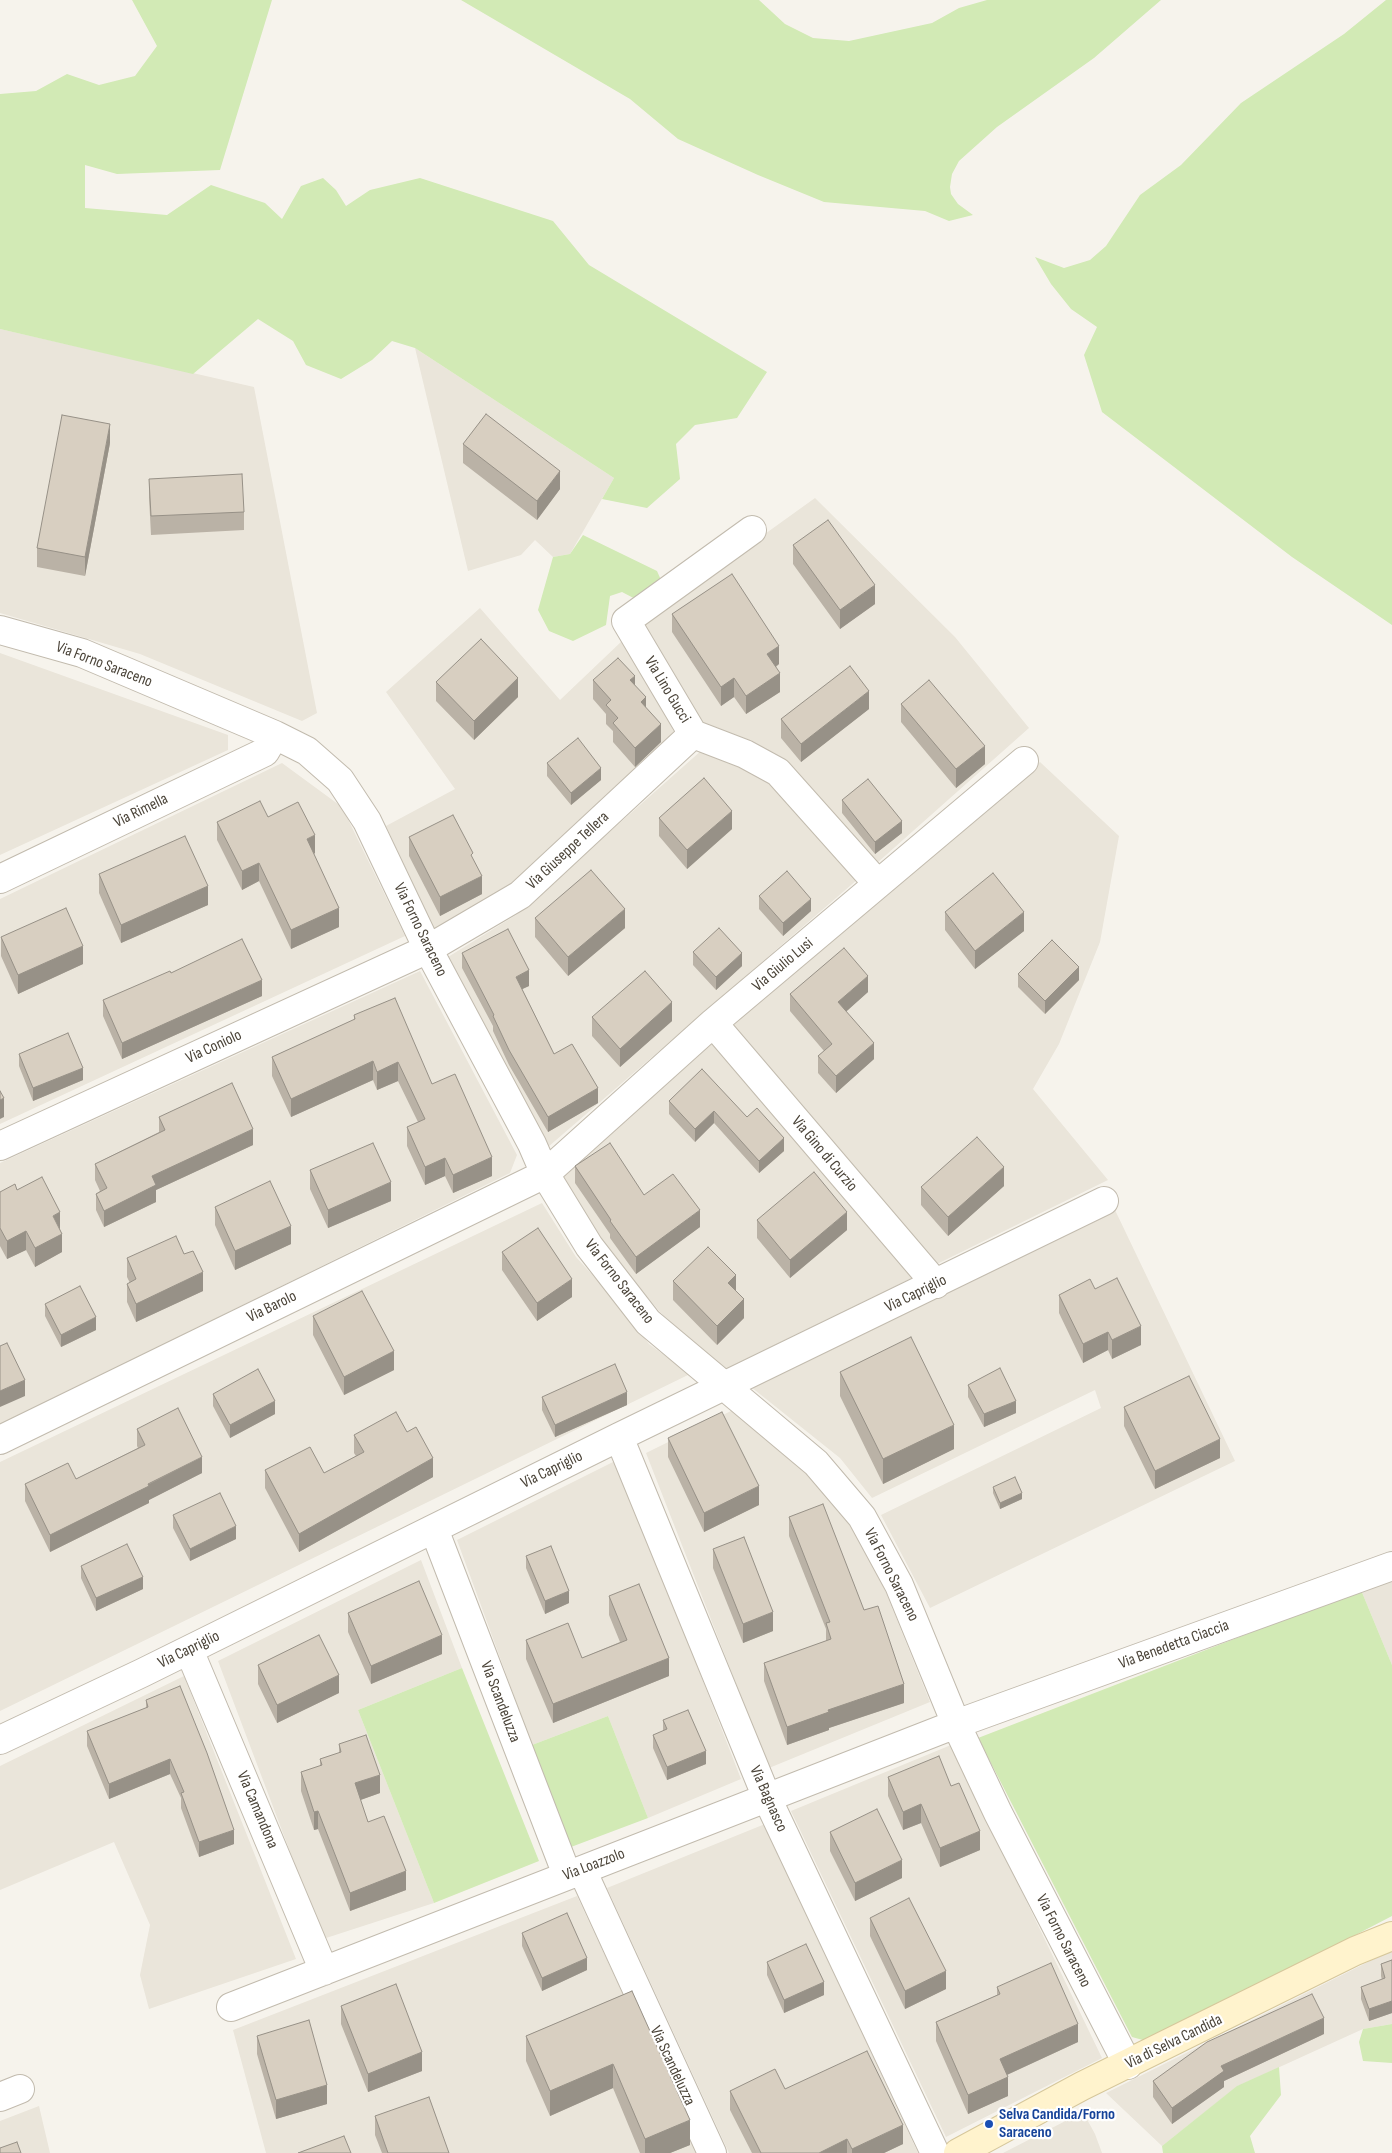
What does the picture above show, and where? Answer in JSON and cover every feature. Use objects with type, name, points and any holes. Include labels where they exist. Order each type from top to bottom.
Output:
[{"type":"street","name":"Via Lino Gucci","points":[[752,530],[626,621],[693,734],[745,754],[778,772],[878,884]]},
{"type":"street","name":"Via Forno Saraceno","points":[[0,630],[82,653],[275,735],[307,751],[340,780],[351,794],[377,842],[428,949],[532,1144],[545,1174],[589,1246],[648,1322],[816,1463],[862,1517],[899,1585],[956,1724],[1054,1924],[1128,2065]]},
{"type":"street","name":"Via Giuseppe Tellera","points":[[428,949],[520,895],[693,734]]},
{"type":"street","name":"Via Rimella","points":[[0,879],[265,752],[275,735]]},
{"type":"street","name":"Via Giulio Lusi","points":[[545,1174],[713,1023],[1024,761]]},
{"type":"street","name":"Via Coniolo","points":[[0,1146],[428,949]]},
{"type":"street","name":"Via Gino di Curzio","points":[[713,1023],[936,1284]]},
{"type":"street","name":"Via Barolo","points":[[0,1440],[545,1174]]},
{"type":"street","name":"Via Capriglio","points":[[0,1740],[189,1650],[619,1437],[1104,1201]]},
{"type":"street","name":"Via Bagnasco","points":[[619,1437],[767,1798],[934,2153]]},
{"type":"street","name":"Via Scandeluzza","points":[[434,1528],[574,1872],[712,2153]]},
{"type":"street","name":"Via Benedetta Ciaccia","points":[[956,1724],[1392,1566]]},
{"type":"street","name":"Via Camandona","points":[[189,1650],[324,1971]]},
{"type":"street","name":"Via Loazzolo","points":[[231,2007],[956,1724]]},
{"type":"street","name":"Via di Selva Candida","points":[[958,2153],[1082,2086],[1356,1951],[1392,1936]]},
{"type":"shaded area","points":[[0,329],[254,387],[317,713],[302,721],[140,654],[0,613]]},
{"type":"shaded area","points":[[415,348],[614,478],[570,554],[553,557],[535,540],[521,555],[468,571]]},
{"type":"shaded area","points":[[815,498],[955,637],[1029,728],[877,863],[700,724],[641,623]]},
{"type":"shaded area","points":[[480,608],[560,700],[623,640],[645,673],[676,736],[512,888],[436,933],[386,826],[455,789],[386,692]]},
{"type":"shaded area","points":[[0,653],[228,735],[228,750],[0,855]]},
{"type":"shaded area","points":[[702,750],[762,774],[858,879],[548,1147],[448,957],[516,915]]},
{"type":"shaded area","points":[[1040,762],[1119,836],[1100,942],[1059,1044],[1033,1089],[1108,1180],[935,1265],[728,1026]]},
{"type":"shaded area","points":[[282,763],[342,807],[405,936],[0,1124],[0,899]]},
{"type":"shaded area","points":[[420,971],[517,1155],[510,1173],[0,1425],[0,1163]]},
{"type":"shaded area","points":[[713,1043],[916,1276],[723,1371],[660,1312],[608,1250],[560,1180]]},
{"type":"shaded area","points":[[542,1203],[576,1257],[617,1302],[649,1344],[690,1374],[0,1711],[0,1462]]},
{"type":"shaded area","points":[[1115,1210],[1235,1461],[930,1608],[881,1515],[1101,1408],[1095,1390],[872,1498],[840,1458],[751,1387]]},
{"type":"shaded area","points":[[733,1410],[826,1484],[849,1517],[876,1568],[930,1702],[769,1768],[646,1453]]},
{"type":"shaded area","points":[[617,1460],[741,1779],[648,1818],[608,1716],[532,1745],[457,1540]]},
{"type":"shaded area","points":[[421,1560],[462,1668],[358,1710],[434,1903],[323,1939],[218,1661]]},
{"type":"shaded area","points":[[1392,1578],[1392,1665],[1361,1590]]},
{"type":"shaded area","points":[[184,1676],[296,1959],[149,2009],[140,1975],[150,1925],[114,1842],[0,1890],[0,1766]]},
{"type":"shaded area","points":[[951,1745],[1102,2058],[946,2137],[791,1811]]},
{"type":"shaded area","points":[[765,1824],[918,2153],[729,2153],[607,1888]]},
{"type":"shaded area","points":[[577,1896],[697,2153],[266,2153],[233,2030]]},
{"type":"shaded area","points":[[1392,1950],[1392,2024],[1363,2029],[1238,2086],[1162,2146],[1106,2093]]},
{"type":"shaded area","points":[[39,2106],[50,2153],[0,2153],[0,2121]]},
{"type":"shaded area","points":[[1083,2112],[1095,2134],[1102,2153],[1003,2153]]},
{"type":"green space","points":[[132,0],[272,0],[220,170],[117,174],[85,165],[85,208],[167,215],[211,185],[265,203],[282,219],[301,186],[323,178],[336,190],[346,206],[370,190],[420,178],[553,221],[589,265],[767,372],[737,418],[695,425],[676,444],[680,479],[647,508],[602,499],[614,478],[415,348],[392,341],[372,360],[341,379],[306,365],[293,341],[258,319],[193,374],[0,329],[0,94],[36,91],[67,74],[99,85],[135,76],[157,46]]},
{"type":"green space","points":[[461,0],[759,0],[785,24],[813,38],[849,41],[932,23],[959,8],[987,0],[1161,0],[1094,58],[997,127],[959,161],[952,174],[951,194],[958,204],[973,215],[949,221],[925,211],[824,202],[678,139],[630,99]]},
{"type":"green space","points":[[1386,0],[1392,0],[1392,625],[1292,557],[1102,412],[1084,355],[1097,327],[1071,309],[1051,284],[1035,257],[1064,268],[1090,260],[1106,246],[1140,195],[1181,165],[1241,103],[1344,34]]},
{"type":"green space","points":[[583,535],[657,571],[665,589],[643,603],[622,592],[610,596],[606,625],[573,641],[549,631],[538,610],[553,557],[570,554]]},
{"type":"green space","points":[[1361,1590],[1392,1665],[1392,1916],[1150,2042],[1132,2037],[978,1738]]},
{"type":"green space","points":[[462,1668],[539,1861],[434,1903],[358,1710]]},
{"type":"green space","points":[[608,1716],[648,1818],[571,1847],[532,1745]]},
{"type":"green space","points":[[1392,2024],[1392,2063],[1363,2061],[1359,2042],[1363,2029]]},
{"type":"green space","points":[[1279,2067],[1281,2095],[1250,2136],[1255,2153],[1163,2153],[1162,2146],[1237,2086]]},
{"type":"building","points":[[486,414],[560,471],[537,501],[463,444]]},
{"type":"building","points":[[62,415],[110,424],[85,557],[37,548]]},
{"type":"building","points":[[242,474],[244,512],[151,516],[149,479]]},
{"type":"building","points":[[828,520],[875,585],[840,610],[793,545]]},
{"type":"building","points":[[732,574],[779,646],[767,654],[780,673],[746,696],[734,678],[721,687],[672,614]]},
{"type":"building","points":[[481,639],[518,678],[474,721],[436,682]]},
{"type":"building","points":[[618,658],[635,676],[630,680],[646,697],[641,702],[661,724],[635,748],[613,723],[618,718],[606,705],[611,700],[593,680]]},
{"type":"building","points":[[850,666],[869,691],[801,744],[781,719]]},
{"type":"building","points":[[929,680],[985,746],[956,769],[901,704]]},
{"type":"building","points":[[578,738],[601,768],[571,793],[547,763]]},
{"type":"building","points":[[704,778],[732,811],[687,850],[659,818]]},
{"type":"building","points":[[868,779],[902,821],[875,842],[842,800]]},
{"type":"building","points":[[260,801],[268,817],[298,802],[315,835],[307,839],[339,908],[291,930],[259,863],[242,871],[217,822]]},
{"type":"building","points":[[453,815],[473,853],[471,855],[482,876],[440,897],[409,837]]},
{"type":"building","points":[[185,836],[208,886],[121,925],[99,874]]},
{"type":"building","points":[[591,870],[625,909],[568,957],[535,918]]},
{"type":"building","points":[[787,871],[811,899],[783,923],[759,896]]},
{"type":"building","points":[[993,873],[1024,912],[975,951],[945,912]]},
{"type":"building","points":[[66,908],[83,946],[18,975],[1,937]]},
{"type":"building","points":[[719,928],[742,953],[716,977],[693,952]]},
{"type":"building","points":[[508,929],[529,970],[516,977],[554,1054],[572,1044],[598,1088],[548,1117],[509,1050],[494,1015],[462,953]]},
{"type":"building","points":[[242,939],[262,980],[122,1043],[103,1000],[170,971],[171,973]]},
{"type":"building","points":[[1052,940],[1079,967],[1045,1001],[1018,974]]},
{"type":"building","points":[[844,948],[868,976],[838,1002],[874,1043],[836,1076],[818,1056],[832,1044],[790,994]]},
{"type":"building","points":[[645,971],[672,1002],[620,1049],[592,1017]]},
{"type":"building","points":[[395,998],[432,1084],[455,1074],[492,1157],[453,1175],[445,1158],[425,1167],[407,1127],[425,1119],[398,1062],[377,1072],[373,1061],[291,1099],[272,1057],[355,1019],[354,1015]]},
{"type":"building","points":[[68,1033],[83,1068],[33,1088],[19,1054]]},
{"type":"building","points":[[702,1069],[747,1117],[757,1108],[784,1138],[759,1161],[714,1111],[695,1129],[669,1101]]},
{"type":"building","points":[[232,1083],[253,1129],[152,1176],[156,1185],[104,1211],[96,1194],[107,1188],[95,1164],[165,1130],[159,1117]]},
{"type":"building","points":[[0,1091],[4,1098],[0,1100]]},
{"type":"building","points":[[977,1137],[1004,1167],[948,1217],[921,1187]]},
{"type":"building","points":[[373,1143],[391,1182],[328,1210],[310,1170]]},
{"type":"building","points":[[610,1143],[644,1195],[673,1174],[700,1210],[636,1257],[610,1221],[575,1166]]},
{"type":"building","points":[[814,1172],[847,1212],[790,1260],[757,1220]]},
{"type":"building","points":[[42,1177],[60,1212],[53,1216],[62,1234],[35,1248],[26,1231],[7,1241],[0,1228],[0,1192],[15,1184],[17,1190]]},
{"type":"building","points":[[270,1181],[291,1226],[235,1251],[215,1207]]},
{"type":"building","points":[[538,1228],[572,1279],[537,1303],[502,1252]]},
{"type":"building","points":[[176,1236],[184,1254],[193,1251],[203,1272],[136,1304],[127,1284],[136,1279],[127,1258]]},
{"type":"building","points":[[708,1247],[736,1275],[728,1283],[744,1299],[717,1326],[673,1281]]},
{"type":"building","points":[[1117,1278],[1141,1326],[1112,1340],[1108,1332],[1083,1344],[1059,1295],[1090,1279],[1095,1289]]},
{"type":"building","points":[[80,1286],[96,1317],[61,1335],[45,1304]]},
{"type":"building","points":[[362,1291],[394,1351],[344,1377],[313,1316]]},
{"type":"building","points":[[911,1337],[954,1425],[883,1459],[840,1372]]},
{"type":"building","points":[[7,1343],[25,1380],[0,1391],[0,1346]]},
{"type":"building","points":[[615,1364],[627,1392],[555,1425],[542,1397]]},
{"type":"building","points":[[1000,1368],[1016,1401],[984,1414],[968,1385]]},
{"type":"building","points":[[258,1369],[275,1401],[230,1425],[213,1394]]},
{"type":"building","points":[[1189,1376],[1220,1439],[1155,1471],[1124,1407]]},
{"type":"building","points":[[178,1408],[202,1457],[148,1484],[149,1486],[50,1535],[25,1484],[68,1463],[76,1479],[145,1445],[137,1429]]},
{"type":"building","points":[[396,1412],[407,1432],[416,1427],[433,1458],[299,1534],[265,1470],[310,1447],[324,1473],[364,1452],[354,1435]]},
{"type":"building","points":[[722,1412],[759,1486],[704,1513],[668,1438]]},
{"type":"building","points":[[1015,1477],[1022,1493],[1000,1503],[993,1487]]},
{"type":"building","points":[[220,1493],[236,1526],[190,1549],[173,1515]]},
{"type":"building","points":[[823,1504],[864,1610],[878,1606],[904,1684],[828,1710],[829,1712],[787,1727],[764,1663],[831,1639],[826,1623],[830,1622],[789,1517]]},
{"type":"building","points":[[744,1537],[773,1612],[743,1624],[713,1549]]},
{"type":"building","points":[[127,1544],[143,1577],[96,1598],[81,1566]]},
{"type":"building","points":[[551,1546],[569,1591],[545,1601],[526,1556]]},
{"type":"building","points":[[419,1581],[442,1635],[371,1666],[348,1613]]},
{"type":"building","points":[[639,1584],[669,1658],[553,1704],[526,1640],[568,1623],[582,1658],[627,1640],[609,1596]]},
{"type":"building","points":[[319,1635],[339,1675],[277,1705],[258,1665]]},
{"type":"building","points":[[180,1686],[207,1753],[234,1830],[199,1842],[181,1793],[184,1792],[170,1759],[109,1784],[87,1731],[148,1707],[146,1700]]},
{"type":"building","points":[[688,1710],[706,1751],[667,1767],[653,1735],[667,1729],[663,1720]]},
{"type":"building","points":[[366,1735],[380,1775],[355,1783],[368,1822],[384,1816],[406,1871],[350,1893],[318,1811],[314,1812],[301,1772],[322,1765],[320,1759],[341,1752],[339,1744]]},
{"type":"building","points":[[939,1756],[951,1786],[959,1783],[980,1831],[940,1848],[921,1804],[903,1812],[888,1777]]},
{"type":"building","points":[[877,1809],[902,1860],[855,1883],[830,1832]]},
{"type":"building","points":[[909,1898],[946,1971],[905,1991],[870,1918]]},
{"type":"building","points":[[567,1913],[587,1958],[542,1978],[522,1933]]},
{"type":"building","points":[[806,1944],[824,1982],[784,2000],[767,1962]]},
{"type":"building","points":[[1392,1960],[1392,2001],[1369,2009],[1361,1987],[1385,1978],[1381,1964]]},
{"type":"building","points":[[1051,1963],[1078,2024],[1000,2059],[1008,2077],[968,2095],[936,2022],[1000,1994],[997,1987]]},
{"type":"building","points":[[396,1984],[422,2052],[368,2074],[341,2006]]},
{"type":"building","points":[[632,1991],[690,2120],[645,2139],[613,2064],[550,2091],[526,2036]]},
{"type":"building","points":[[1312,1994],[1324,2018],[1221,2066],[1224,2071],[1172,2108],[1153,2081],[1207,2042]]},
{"type":"building","points":[[309,2020],[327,2085],[276,2100],[257,2036]]},
{"type":"building","points":[[867,2051],[903,2125],[852,2149],[847,2139],[819,2153],[761,2153],[730,2091],[775,2069],[785,2089]]},
{"type":"building","points":[[429,2097],[449,2153],[388,2153],[375,2116]]},
{"type":"building","points":[[344,2136],[351,2153],[298,2153]]},
{"type":"building","points":[[17,2142],[21,2153],[0,2153],[0,2148]]},
{"type":"place","name":"Selva Candida/Forno Saraceno","points":[[989,2124]]}]
